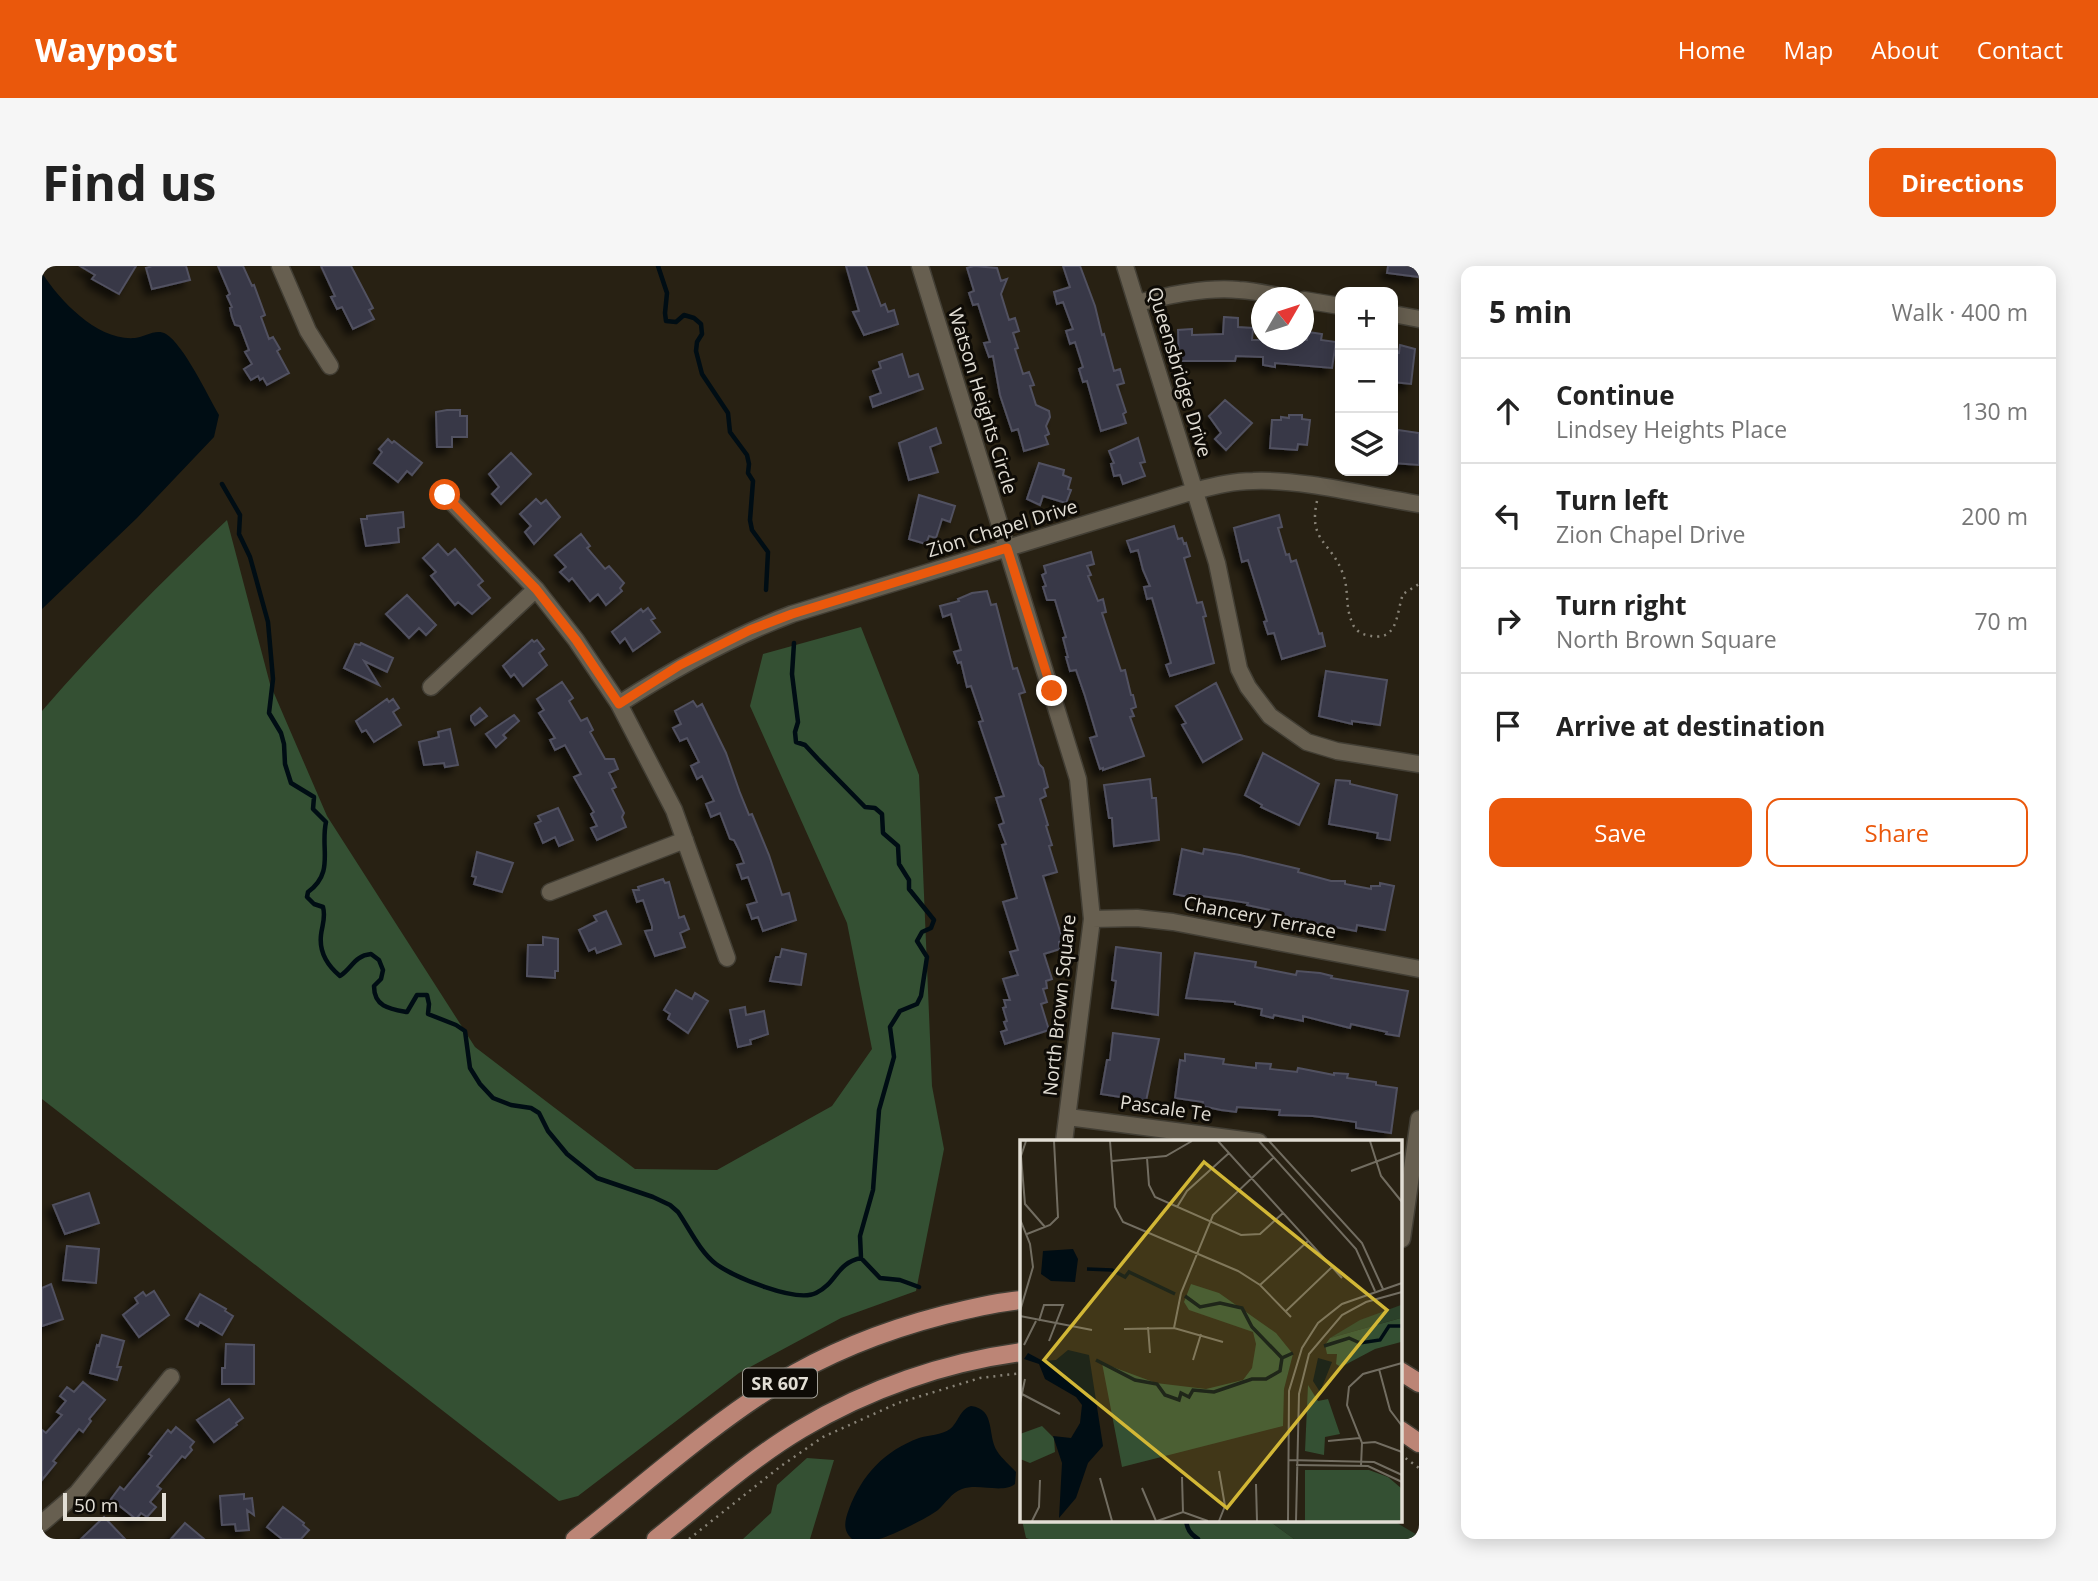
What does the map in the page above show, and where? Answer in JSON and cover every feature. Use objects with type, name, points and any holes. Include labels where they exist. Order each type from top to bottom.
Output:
[{"type":"main road","name":"SR 607","points":[[575,1539],[719,1424],[806,1367],[863,1340],[917,1322],[972,1308],[1020,1300]]},
{"type":"main road","name":"SR 607","points":[[656,1539],[768,1451],[828,1413],[860,1398],[931,1372],[971,1360],[1020,1352]]},
{"type":"main road","points":[[1402,1372],[1419,1383]]},
{"type":"main road","points":[[1402,1431],[1419,1443]]},
{"type":"street","points":[[280,266],[308,331],[330,366]]},
{"type":"street","name":"Watson Heights Circle","points":[[920,266],[1007,548]]},
{"type":"street","name":"Queensbridge Drive","points":[[1125,266],[1225,594],[1239,668],[1256,701],[1270,716],[1307,742],[1337,751],[1419,764]]},
{"type":"street","points":[[1137,303],[1169,295],[1216,290],[1251,292]]},
{"type":"street","points":[[1314,302],[1335,305]]},
{"type":"street","points":[[1398,315],[1419,318]]},
{"type":"street","name":"Zion Chapel Drive","points":[[619,704],[680,665],[750,630],[792,614],[1194,491],[1254,480],[1320,487],[1419,504]]},
{"type":"street","points":[[445,495],[536,589],[576,640],[619,704],[674,810],[727,958]]},
{"type":"street","name":"North Brown Square","points":[[1007,548],[1078,779],[1092,919],[1064,1140]]},
{"type":"street","points":[[431,687],[536,589]]},
{"type":"street","points":[[550,892],[685,840]]},
{"type":"street","name":"Chancery Terrace","points":[[1092,919],[1137,918],[1173,922],[1419,968]]},
{"type":"street","name":"Pascale Te","points":[[1068,1116],[1244,1140]]},
{"type":"street","points":[[1402,1239],[1406,1161],[1419,1119]]},
{"type":"street","points":[[42,1523],[77,1493],[171,1377]]},
{"type":"path","points":[[1320,487],[1313,518],[1317,535],[1337,560],[1345,577],[1352,624],[1359,632],[1379,637],[1389,633],[1397,624],[1403,594],[1419,584]]},
{"type":"path","points":[[689,1539],[781,1466],[823,1437],[898,1403],[980,1378],[1020,1373]]},
{"type":"path","points":[[1402,1455],[1419,1468]]},
{"type":"green space","points":[[227,520],[270,684],[327,816],[475,1047],[635,1169],[717,1170],[832,1106],[872,1049],[847,923],[750,706],[763,654],[861,627],[919,775],[932,1086],[944,1149],[916,1291],[841,1318],[739,1373],[578,1496],[559,1501],[42,1099],[42,711],[132,613]]},
{"type":"green space","points":[[807,1458],[834,1460],[810,1539],[743,1539],[771,1513],[777,1485]]},
{"type":"green space","points":[[1022,1522],[1271,1522],[1294,1539],[1029,1539],[1026,1538]]},
{"type":"green space","points":[[1271,1522],[1395,1522],[1419,1536],[1419,1539],[1294,1539]]},
{"type":"shaded area","points":[[42,273],[59,296],[82,318],[108,333],[135,338],[154,332],[166,334],[188,359],[219,415],[214,437],[137,518],[42,609]]},
{"type":"shaded area","points":[[971,1406],[979,1408],[988,1417],[997,1451],[1016,1472],[1015,1484],[1004,1488],[962,1489],[933,1513],[900,1531],[879,1539],[852,1539],[846,1528],[848,1513],[860,1485],[876,1466],[906,1443],[947,1431],[964,1410]]},
{"type":"building","points":[[80,266],[136,266],[119,294],[92,279],[95,275]]},
{"type":"building","points":[[186,266],[190,280],[152,289],[146,268]]},
{"type":"building","points":[[218,266],[243,266],[252,286],[254,285],[265,315],[261,317],[269,339],[273,337],[289,373],[267,385],[263,378],[260,380],[258,376],[251,380],[244,369],[252,364],[245,352],[249,350],[240,326],[235,325],[232,317],[232,307],[227,296],[230,294]]},
{"type":"building","points":[[321,266],[351,266],[373,308],[369,310],[374,319],[353,329],[342,307],[337,309],[331,297],[335,296]]},
{"type":"building","points":[[846,266],[866,266],[881,306],[885,304],[888,312],[894,310],[898,324],[864,335],[853,312],[859,311]]},
{"type":"building","points":[[1063,266],[1080,266],[1114,371],[1120,369],[1124,383],[1117,385],[1126,412],[1123,414],[1126,423],[1101,431],[1087,381],[1083,382],[1079,369],[1083,367],[1075,342],[1070,344],[1066,331],[1073,329],[1063,302],[1057,304],[1054,292],[1070,287]]},
{"type":"building","points":[[1388,266],[1419,266],[1419,277],[1387,273]]},
{"type":"building","points":[[967,268],[997,268],[1001,281],[1007,279],[1001,294],[1009,320],[1015,318],[1019,331],[1013,333],[1023,374],[1029,372],[1034,385],[1030,386],[1036,405],[1049,411],[1050,417],[1046,426],[1049,434],[1045,436],[1048,444],[1024,451],[1018,429],[1012,431],[1000,395],[993,356],[989,357],[984,343],[990,342],[978,304],[973,305],[969,293],[974,291]]},
{"type":"building","points":[[1224,317],[1238,318],[1238,327],[1251,328],[1251,350],[1314,350],[1314,333],[1322,334],[1321,340],[1335,342],[1332,368],[1275,363],[1275,367],[1263,365],[1263,357],[1236,356],[1235,361],[1179,361],[1178,330],[1192,329],[1192,335],[1223,334]]},
{"type":"building","points":[[1400,345],[1415,349],[1411,384],[1398,383]]},
{"type":"building","points":[[902,354],[909,377],[918,374],[923,389],[873,407],[870,397],[881,393],[873,371],[881,368],[879,362]]},
{"type":"building","points":[[1225,400],[1252,423],[1226,450],[1215,439],[1221,433],[1209,416]]},
{"type":"building","points":[[460,410],[460,416],[467,416],[467,437],[452,437],[452,447],[437,447],[436,412]]},
{"type":"building","points":[[1289,415],[1302,415],[1302,419],[1310,420],[1307,445],[1298,444],[1297,450],[1270,448],[1272,420],[1289,418]]},
{"type":"building","points":[[936,428],[941,443],[930,447],[938,472],[909,480],[899,443]]},
{"type":"building","points":[[1398,430],[1419,433],[1419,465],[1398,463]]},
{"type":"building","points":[[1138,438],[1145,462],[1140,463],[1145,476],[1123,484],[1120,475],[1114,476],[1111,464],[1114,463],[1109,451]]},
{"type":"building","points":[[388,439],[422,463],[412,475],[407,471],[398,482],[374,463],[382,452],[379,449]]},
{"type":"building","points":[[511,453],[531,474],[501,504],[492,494],[499,487],[489,474]]},
{"type":"building","points":[[1039,463],[1064,470],[1063,475],[1071,478],[1068,489],[1071,490],[1066,503],[1043,496],[1040,505],[1027,499]]},
{"type":"building","points":[[919,495],[955,506],[950,522],[942,519],[936,538],[929,536],[926,544],[909,539]]},
{"type":"building","points":[[536,499],[541,504],[546,500],[560,517],[534,544],[525,532],[531,526],[520,514]]},
{"type":"building","points":[[403,512],[404,527],[398,528],[399,542],[366,546],[361,519]]},
{"type":"building","points":[[1279,515],[1282,527],[1278,528],[1286,555],[1289,554],[1291,562],[1296,560],[1325,646],[1282,659],[1274,633],[1268,634],[1264,622],[1267,621],[1248,560],[1242,562],[1234,528]]},
{"type":"building","points":[[1174,526],[1178,539],[1182,538],[1184,544],[1186,543],[1190,556],[1184,558],[1197,603],[1202,602],[1206,616],[1203,617],[1214,663],[1170,676],[1166,665],[1171,663],[1165,642],[1152,598],[1147,599],[1144,587],[1150,586],[1138,550],[1131,552],[1127,541]]},
{"type":"building","points":[[581,534],[590,546],[587,548],[605,569],[609,566],[624,583],[620,588],[622,591],[606,605],[598,594],[590,601],[572,578],[569,581],[560,572],[566,567],[555,555]]},
{"type":"building","points":[[438,544],[448,555],[455,549],[483,581],[478,585],[490,598],[472,614],[458,602],[455,605],[431,576],[436,572],[423,558]]},
{"type":"building","points":[[1091,552],[1094,564],[1087,566],[1091,575],[1088,576],[1098,601],[1103,599],[1106,612],[1102,613],[1121,671],[1125,670],[1133,695],[1136,707],[1131,709],[1134,716],[1130,717],[1144,756],[1103,770],[1100,769],[1090,738],[1097,736],[1085,696],[1076,670],[1070,671],[1066,657],[1063,638],[1066,637],[1055,600],[1047,600],[1042,575],[1046,573],[1044,566]]},
{"type":"building","points":[[987,591],[991,605],[996,604],[1013,669],[1017,668],[1025,692],[1019,694],[1048,787],[1044,789],[1046,796],[1040,799],[1057,872],[1043,876],[1063,941],[1059,942],[1060,949],[1044,954],[1052,979],[1046,981],[1047,988],[1043,989],[1047,1002],[1041,1004],[1049,1030],[1005,1044],[1001,1032],[1007,1030],[1003,1008],[1006,1007],[1004,1000],[1010,1000],[1003,979],[1018,975],[1010,952],[1018,950],[1003,902],[1017,898],[1002,845],[1006,844],[999,825],[1004,823],[996,798],[1004,796],[979,722],[983,721],[971,686],[967,687],[961,662],[958,663],[954,652],[961,650],[951,614],[943,617],[940,606],[959,601],[958,599],[972,593]]},
{"type":"building","points":[[407,595],[436,625],[426,635],[419,628],[409,638],[386,614]]},
{"type":"building","points":[[648,608],[655,618],[651,620],[660,632],[633,651],[625,638],[620,643],[612,632],[641,609],[643,612]]},
{"type":"building","points":[[532,640],[537,640],[544,649],[539,653],[547,665],[523,686],[514,674],[511,677],[503,666]]},
{"type":"building","points":[[361,643],[393,658],[387,672],[364,661],[379,685],[344,668],[355,644]]},
{"type":"building","points":[[1326,671],[1387,680],[1380,725],[1352,721],[1352,724],[1319,716]]},
{"type":"building","points":[[562,682],[573,698],[569,701],[581,721],[587,718],[593,730],[590,732],[605,759],[614,759],[618,769],[609,773],[616,787],[612,789],[624,813],[622,817],[626,827],[597,840],[591,828],[597,826],[591,814],[594,812],[574,777],[581,774],[565,745],[555,750],[550,740],[555,738],[539,713],[544,710],[537,699]]},
{"type":"building","points":[[1216,683],[1242,739],[1203,762],[1182,725],[1186,723],[1176,706]]},
{"type":"building","points":[[387,699],[389,702],[393,699],[399,708],[393,712],[401,725],[374,742],[366,730],[362,732],[356,721]]},
{"type":"building","points":[[693,701],[697,707],[702,704],[726,753],[749,815],[752,814],[769,855],[782,895],[789,893],[796,920],[763,931],[758,917],[752,919],[747,905],[757,902],[748,877],[742,879],[737,865],[744,863],[739,850],[734,840],[730,839],[720,813],[711,817],[706,804],[714,801],[702,776],[697,779],[691,766],[699,762],[687,738],[680,741],[673,728],[681,724],[675,711]]},
{"type":"building","points":[[480,708],[487,716],[475,725],[471,716]]},
{"type":"building","points":[[514,715],[519,721],[503,735],[506,738],[496,747],[486,734]]},
{"type":"building","points":[[450,729],[458,765],[424,765],[419,742],[439,737],[438,732]]},
{"type":"building","points":[[1263,753],[1319,784],[1299,825],[1261,807],[1262,805],[1245,795]]},
{"type":"building","points":[[1150,779],[1152,798],[1156,798],[1159,840],[1114,846],[1112,818],[1109,818],[1104,785]]},
{"type":"building","points":[[1336,780],[1350,781],[1350,784],[1397,795],[1390,840],[1377,838],[1378,833],[1329,824]]},
{"type":"building","points":[[558,808],[573,840],[559,846],[555,837],[543,843],[535,824],[541,821],[538,816]]},
{"type":"building","points":[[1182,849],[1203,854],[1204,849],[1240,855],[1299,869],[1298,872],[1331,881],[1345,881],[1345,884],[1371,889],[1371,886],[1380,886],[1380,883],[1394,886],[1385,930],[1357,925],[1356,931],[1294,919],[1275,911],[1247,905],[1248,903],[1174,894]]},
{"type":"building","points":[[477,852],[513,863],[502,892],[474,884],[476,877],[472,876]]},
{"type":"building","points":[[663,879],[665,883],[669,882],[679,918],[684,916],[689,929],[680,933],[685,947],[655,956],[645,931],[652,930],[652,926],[643,900],[637,902],[633,890]]},
{"type":"building","points":[[606,911],[621,944],[597,953],[595,948],[589,951],[579,930],[597,921],[594,916]]},
{"type":"building","points":[[543,937],[558,939],[558,971],[555,971],[555,978],[527,976],[528,945],[543,945]]},
{"type":"building","points":[[1116,947],[1161,953],[1158,1015],[1112,1008],[1116,981],[1112,980]]},
{"type":"building","points":[[782,949],[806,954],[801,985],[770,981],[776,957],[780,957]]},
{"type":"building","points":[[1195,953],[1256,962],[1255,967],[1296,975],[1297,971],[1320,973],[1332,976],[1331,978],[1408,991],[1399,1036],[1351,1024],[1350,1028],[1303,1016],[1303,1021],[1274,1015],[1273,1018],[1261,1015],[1262,1009],[1235,1002],[1186,998]]},
{"type":"building","points":[[676,990],[692,999],[695,993],[708,1001],[688,1033],[668,1019],[670,1014],[664,1010]]},
{"type":"building","points":[[745,1007],[746,1015],[764,1011],[768,1034],[750,1040],[751,1044],[738,1047],[730,1010]]},
{"type":"building","points":[[1113,1033],[1159,1039],[1146,1101],[1101,1094],[1107,1060],[1110,1060]]},
{"type":"building","points":[[1185,1054],[1224,1059],[1223,1064],[1256,1068],[1256,1063],[1271,1064],[1270,1069],[1297,1072],[1298,1068],[1334,1075],[1348,1074],[1347,1078],[1397,1088],[1391,1133],[1356,1128],[1356,1122],[1279,1115],[1280,1110],[1237,1107],[1236,1112],[1202,1106],[1203,1102],[1175,1098],[1180,1060],[1185,1061]]},
{"type":"building","points":[[89,1193],[99,1223],[65,1234],[53,1205]]},
{"type":"building","points":[[67,1246],[99,1249],[96,1283],[63,1280]]},
{"type":"building","points":[[51,1284],[63,1319],[42,1326],[42,1288]]},
{"type":"building","points":[[154,1291],[169,1315],[139,1337],[123,1315],[138,1303],[135,1298],[143,1292],[146,1296]]},
{"type":"building","points":[[200,1294],[233,1316],[222,1335],[200,1322],[198,1326],[186,1319]]},
{"type":"building","points":[[102,1335],[124,1341],[117,1367],[121,1367],[117,1380],[90,1373]]},
{"type":"building","points":[[226,1344],[254,1345],[254,1384],[222,1384]]},
{"type":"building","points":[[83,1382],[105,1400],[89,1419],[91,1421],[83,1432],[79,1429],[53,1461],[56,1463],[42,1480],[42,1430],[46,1433],[62,1415],[57,1412],[66,1401],[60,1396],[67,1387],[74,1392]]},
{"type":"building","points":[[229,1399],[243,1418],[214,1442],[197,1420]]},
{"type":"building","points":[[176,1427],[194,1442],[190,1447],[192,1450],[185,1458],[182,1456],[157,1486],[161,1489],[150,1502],[156,1507],[147,1517],[141,1513],[136,1519],[111,1499],[120,1487],[124,1490],[152,1456],[149,1454],[168,1430],[171,1433]]},
{"type":"building","points":[[244,1494],[244,1499],[252,1498],[254,1515],[247,1510],[249,1530],[236,1531],[235,1524],[222,1525],[220,1496]]},
{"type":"building","points":[[283,1507],[309,1530],[301,1539],[282,1539],[267,1527]]},
{"type":"building","points":[[104,1517],[125,1539],[81,1539]]},
{"type":"building","points":[[185,1523],[204,1539],[171,1539]]},
{"type":"waterway","points":[[658,266],[667,293],[666,321],[676,322],[684,315],[701,324],[702,334],[696,351],[702,374],[728,413],[730,432],[747,455],[748,473],[753,481],[750,520],[752,530],[768,552],[766,590]]},
{"type":"waterway","points":[[222,484],[240,515],[239,534],[250,557],[268,622],[273,679],[269,713],[281,733],[285,764],[291,783],[314,797],[313,809],[326,822],[324,868],[307,897],[314,904],[323,907],[321,947],[332,968],[340,976],[357,959],[371,954],[379,960],[383,970],[381,979],[374,986],[377,999],[384,1006],[407,1012],[417,995],[427,995],[428,1014],[465,1031],[470,1068],[493,1098],[511,1105],[531,1108],[539,1113],[548,1131],[567,1154],[597,1178],[670,1205],[678,1212],[705,1253],[725,1269],[750,1282],[780,1292],[807,1295],[823,1289],[846,1264],[861,1258],[880,1278],[900,1280],[919,1287]]},
{"type":"waterway","points":[[794,643],[792,674],[798,722],[796,742],[805,745],[865,807],[875,808],[882,814],[883,833],[898,846],[899,864],[909,880],[909,889],[934,920],[931,928],[922,932],[917,941],[927,957],[921,996],[917,1004],[900,1011],[890,1027],[894,1057],[879,1110],[873,1190],[860,1236],[861,1258]]},
{"type":"waterway","points":[[1186,1522],[1189,1531],[1198,1539]]},
{"type":"route","points":[[445,495],[536,589],[576,640],[619,704],[680,665],[750,630],[792,614],[1007,548],[1052,691]]}]
